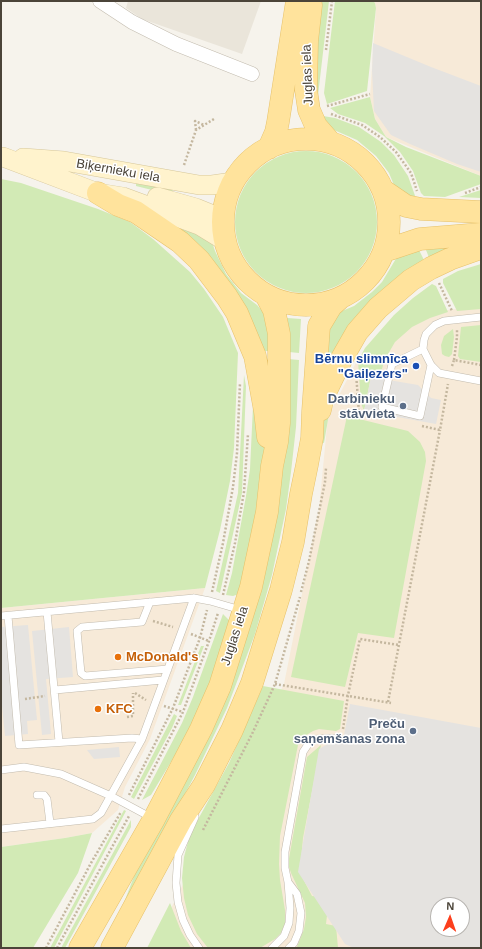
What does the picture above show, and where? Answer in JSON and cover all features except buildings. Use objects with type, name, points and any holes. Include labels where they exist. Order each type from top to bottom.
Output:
[{"type":"main road","name":"Juglas iela","points":[[277,144],[276,132],[297,1]]},
{"type":"main road","name":"Juglas iela","points":[[312,1],[307,41],[306,90],[309,110],[316,126],[330,142]]},
{"type":"main road","points":[[308,139],[330,142],[350,152],[362,161],[377,178],[384,191],[389,214],[388,236],[384,251],[378,264],[369,277],[352,292],[339,299],[318,305],[303,306],[287,304],[266,295],[253,286],[237,269],[230,256],[225,241],[223,219],[224,204],[233,182],[241,170],[251,160],[277,144],[308,139]]},
{"type":"main road","name":"Biķernieku iela","points":[[2,156],[64,161],[199,185],[212,186],[233,182]]},
{"type":"main road","name":"Biķernieku iela","points":[[2,156],[98,193],[123,197],[187,220],[209,230],[225,241]]},
{"type":"main road","name":"Biķernieku iela","points":[[61,179],[136,191],[196,208],[223,219]]},
{"type":"main road","points":[[384,191],[406,206],[421,209],[481,212]]},
{"type":"main road","points":[[98,193],[118,205],[136,212],[180,242],[199,260],[227,297],[237,313],[255,356],[265,411],[272,466]]},
{"type":"main road","points":[[389,214],[405,221],[481,221]]},
{"type":"main road","points":[[384,251],[420,239],[437,236],[481,234]]},
{"type":"main road","points":[[112,948],[181,820],[204,785],[232,730],[252,683],[281,590],[293,542],[312,438],[323,397],[334,374],[357,332],[378,308],[411,280],[431,268],[450,259],[481,248]]},
{"type":"main road","name":"Juglas iela","points":[[80,948],[154,819],[201,729],[220,686],[244,611],[262,538],[279,423],[279,334],[274,310],[266,295]]},
{"type":"main road","points":[[312,438],[319,326],[331,306],[339,299]]},
{"type":"main road","points":[[301,494],[298,463],[305,325],[310,313],[318,305]]},
{"type":"street","points":[[100,1],[115,8],[132,22],[176,44],[252,74]]},
{"type":"lane","points":[[481,317],[444,320],[435,325],[426,334],[423,349],[431,365],[439,373],[481,381]]},
{"type":"lane","points":[[423,349],[392,364],[382,408],[420,416],[431,365]]},
{"type":"lane","points":[[1,829],[93,819],[101,813],[142,739],[194,598]]},
{"type":"lane","points":[[142,739],[132,738],[19,745],[15,700],[4,616],[194,598],[210,600],[244,611]]},
{"type":"lane","points":[[150,602],[142,622],[82,627],[77,631],[81,673],[85,676],[168,669]]},
{"type":"lane","points":[[47,612],[60,742]]},
{"type":"lane","points":[[55,693],[163,680]]},
{"type":"lane","points":[[272,948],[284,936],[289,923],[290,908],[288,882],[285,868],[285,852],[302,752],[309,743],[316,739],[331,738],[342,740]]},
{"type":"lane","points":[[1,770],[24,767],[61,774],[111,796],[154,819]]},
{"type":"lane","points":[[199,948],[190,935],[183,920],[177,893],[176,874],[178,855],[195,818],[204,785]]},
{"type":"lane","points":[[37,795],[44,795],[47,799],[50,823]]},
{"type":"lane","points":[[288,882],[297,894],[301,913],[299,931],[294,943],[289,948]]},
{"type":"path","points":[[323,108],[370,94]]},
{"type":"path","points":[[327,113],[362,125],[380,137],[396,152],[410,173],[418,194]]},
{"type":"path","points":[[196,130],[214,119]]},
{"type":"path","points":[[184,165],[196,130],[195,121],[204,125]]},
{"type":"path","points":[[275,684],[390,702],[399,645],[440,430]]},
{"type":"path","points":[[203,830],[253,732],[275,684],[309,561],[325,482],[326,466]]},
{"type":"path","points":[[342,740],[348,695],[360,639],[399,645]]},
{"type":"path","points":[[128,717],[133,716],[133,690],[142,698],[183,712]]},
{"type":"path","points":[[15,700],[55,693]]},
{"type":"shaded area","points":[[128,1],[261,1],[242,54],[142,19],[126,8]]},
{"type":"shaded area","points":[[373,1],[481,1],[481,176],[386,137],[375,119],[370,97],[376,8]]},
{"type":"shaded area","points":[[373,43],[481,86],[481,172],[457,164],[391,135],[374,111],[372,71]]},
{"type":"shaded area","points":[[481,306],[481,948],[291,948],[288,945],[282,948],[151,948],[284,684],[319,509],[328,416],[358,359],[398,316]]},
{"type":"shaded area","name":"Darbinieku stāvvieta","points":[[371,377],[418,385],[431,398],[441,400],[436,424],[364,411]]},
{"type":"shaded area","points":[[205,588],[150,739],[125,787],[118,810],[92,833],[1,847],[1,608]]},
{"type":"shaded area","points":[[28,625],[37,720],[27,721],[28,734],[5,736],[1,696],[1,627]]},
{"type":"shaded area","points":[[69,627],[73,677],[46,679],[51,734],[42,735],[32,631]]},
{"type":"shaded area","points":[[350,704],[481,728],[481,948],[354,948],[345,944],[298,872],[319,749],[344,735]]},
{"type":"shaded area","points":[[119,747],[120,757],[94,759],[87,750]]},
{"type":"green space","points":[[317,1],[329,1],[317,104]]},
{"type":"green space","points":[[335,1],[373,1],[376,8],[367,91],[327,104],[324,93]]},
{"type":"green space","points":[[370,97],[375,119],[386,137],[406,147],[481,176],[481,184],[445,197],[424,196],[421,193],[413,171],[400,152],[384,136],[365,123],[338,114],[330,108]]},
{"type":"green space","points":[[317,115],[335,118],[359,127],[381,142],[394,155],[408,176],[418,204],[396,190],[389,173],[376,156],[357,140],[334,130]]},
{"type":"green space","points":[[299,151],[313,151],[327,154],[339,159],[351,167],[361,177],[372,195],[376,208],[376,236],[372,249],[361,267],[351,277],[339,285],[327,290],[313,293],[299,293],[285,290],[273,285],[261,277],[251,267],[243,255],[238,243],[235,229],[235,215],[238,201],[243,189],[251,177],[261,167],[273,159],[285,154]]},
{"type":"green space","points":[[1,179],[21,183],[98,209],[130,222],[153,239],[190,272],[204,289],[223,317],[238,353],[234,448],[230,481],[220,530],[205,588],[1,608]]},
{"type":"green space","points":[[136,182],[173,188],[172,195],[136,186]]},
{"type":"green space","points":[[481,190],[481,198],[459,197]]},
{"type":"green space","points":[[170,218],[211,239],[226,274],[241,293],[257,305],[265,314],[272,351],[261,351],[183,234]]},
{"type":"green space","points":[[464,243],[430,260],[424,245]]},
{"type":"green space","points":[[417,246],[425,262],[335,354],[322,353],[325,327],[342,311],[354,306],[372,292],[382,282],[397,257]]},
{"type":"green space","points":[[481,264],[481,309],[457,311],[443,283],[443,279],[458,271]]},
{"type":"green space","points":[[432,284],[436,286],[448,312],[430,318],[412,327],[395,342],[384,361],[380,377],[371,377],[364,411],[361,403],[358,361],[365,348],[394,315]]},
{"type":"green space","points":[[287,318],[301,319],[299,353],[289,352],[289,331]]},
{"type":"green space","points":[[481,325],[481,362],[460,359],[458,356],[461,327]]},
{"type":"green space","points":[[453,329],[454,337],[452,354],[449,357],[442,354],[441,345],[444,336]]},
{"type":"green space","points":[[288,359],[299,360],[296,427],[291,472],[286,509],[272,575],[255,634],[227,708],[195,775],[117,921],[141,858],[216,712]]},
{"type":"green space","points":[[244,375],[246,386],[242,493],[220,593],[216,591],[238,493]]},
{"type":"green space","points":[[254,385],[264,429],[264,477],[239,594],[233,596],[226,595],[232,573],[250,469]]},
{"type":"green space","points":[[337,389],[329,414],[324,443],[320,442],[324,417]]},
{"type":"green space","points":[[347,416],[408,431],[420,442],[425,452],[426,461],[394,638],[358,633],[345,687],[291,677]]},
{"type":"green space","points":[[223,614],[230,621],[220,662],[186,737],[151,795],[142,800],[182,723]]},
{"type":"green space","points":[[201,646],[204,646],[181,705],[178,705]]},
{"type":"green space","points":[[263,686],[344,701],[340,729],[336,731],[319,729],[313,731],[303,737],[298,745],[280,836],[280,880],[285,910],[285,923],[281,933],[275,939],[260,948],[208,948],[197,934],[188,915],[184,898],[182,878],[184,857],[190,834],[229,763]]},
{"type":"green space","points":[[174,714],[177,716],[172,728],[134,799],[131,797]]},
{"type":"green space","points":[[321,745],[303,838],[300,873],[312,896],[329,898],[326,924],[336,926],[338,948],[298,948],[297,947],[304,929],[306,917],[305,903],[288,864],[307,757]]},
{"type":"green space","points":[[124,810],[126,811],[54,948],[50,948]]},
{"type":"green space","points":[[131,820],[131,827],[65,948],[61,948]]},
{"type":"green space","points":[[92,833],[78,873],[33,948],[1,948],[1,847]]},
{"type":"green space","points":[[170,903],[181,931],[191,948],[147,948]]},
{"type":"place","name":"Bērnu slimnīca \"Gaiļezers\"","points":[[416,366]]},
{"type":"place","name":"Darbinieku stāvvieta","points":[[403,406]]},
{"type":"place","name":"McDonald's","points":[[118,657]]},
{"type":"place","name":"KFC","points":[[98,709]]},
{"type":"place","name":"Preču saņemšanas zona","points":[[413,731]]}]
